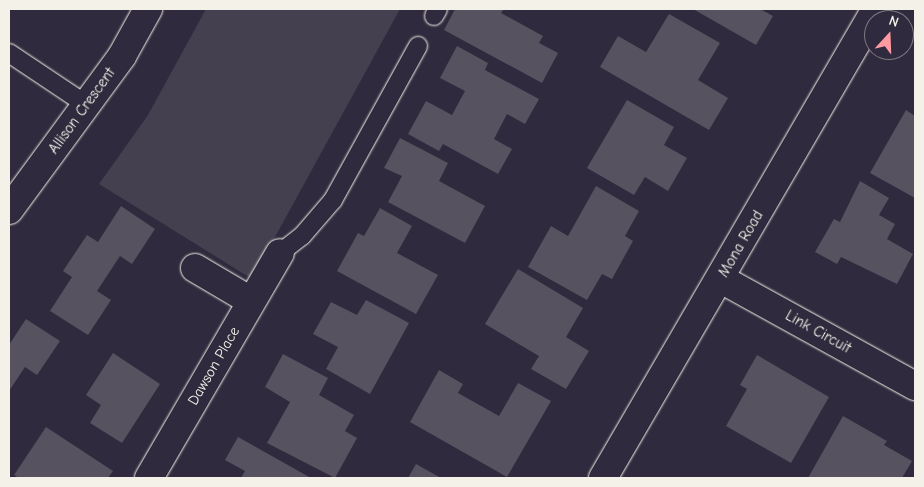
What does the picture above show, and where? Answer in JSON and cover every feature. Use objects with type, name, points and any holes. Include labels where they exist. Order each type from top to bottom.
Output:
[{"type":"street","name":"Allison Crescent","points":[[9,210],[122,56],[148,9]]},
{"type":"street","name":"Mona Road","points":[[603,478],[721,279],[876,9]]},
{"type":"street","name":"Dawson Place","points":[[148,478],[280,253]]},
{"type":"street","points":[[195,268],[251,301]]},
{"type":"street","name":"Link Circuit","points":[[721,279],[915,386]]},
{"type":"lane","points":[[280,253],[302,236],[332,200],[418,46]]},
{"type":"lane","points":[[9,53],[86,105]]},
{"type":"shaded area","points":[[206,9],[400,9],[252,279],[99,184],[148,115]]},
{"type":"building","points":[[455,9],[504,9],[501,13],[543,36],[539,43],[558,53],[542,83],[444,30]]},
{"type":"building","points":[[693,9],[760,9],[773,16],[756,45]]},
{"type":"building","points":[[669,14],[720,43],[698,80],[728,98],[709,130],[600,67],[618,36],[646,52]]},
{"type":"building","points":[[457,46],[488,63],[485,70],[539,99],[525,124],[507,114],[494,139],[512,149],[498,174],[443,144],[439,151],[408,134],[426,101],[452,115],[465,91],[440,78]]},
{"type":"building","points":[[627,100],[674,127],[664,145],[687,158],[668,191],[645,177],[634,195],[587,168]]},
{"type":"building","points":[[906,110],[915,116],[915,198],[870,173]]},
{"type":"building","points":[[400,138],[448,163],[439,181],[485,206],[465,243],[388,202],[402,176],[384,168]]},
{"type":"building","points":[[860,181],[889,198],[879,215],[895,224],[887,239],[913,254],[897,284],[841,257],[837,264],[815,252],[834,219],[840,222]]},
{"type":"building","points":[[596,186],[639,211],[625,236],[633,241],[612,279],[602,274],[587,300],[528,267],[551,226],[568,236]]},
{"type":"building","points":[[121,206],[155,229],[132,264],[120,256],[97,291],[111,300],[88,335],[50,311],[72,277],[63,271],[87,235],[98,242]]},
{"type":"building","points":[[380,208],[412,226],[397,253],[438,275],[416,314],[337,271],[358,233],[364,236]]},
{"type":"building","points":[[518,269],[583,308],[566,337],[589,351],[566,389],[531,369],[539,356],[485,324]]},
{"type":"building","points":[[366,300],[409,323],[370,394],[326,369],[338,347],[313,334],[331,302],[357,315]]},
{"type":"building","points":[[26,319],[60,341],[37,375],[25,367],[9,391],[9,345]]},
{"type":"building","points":[[113,353],[160,384],[122,443],[90,423],[101,405],[86,395]]},
{"type":"building","points":[[283,354],[328,378],[319,395],[354,415],[345,431],[357,438],[335,478],[267,443],[290,402],[265,387]]},
{"type":"building","points":[[757,355],[829,397],[791,463],[726,426],[747,389],[740,385]]},
{"type":"building","points":[[439,370],[463,384],[458,393],[499,416],[518,383],[551,401],[507,477],[410,422]]},
{"type":"building","points":[[843,416],[887,441],[884,445],[912,461],[902,478],[808,478]]},
{"type":"building","points":[[46,427],[113,471],[108,478],[19,478],[14,475]]},
{"type":"building","points":[[238,437],[311,478],[241,478],[245,471],[225,460]]},
{"type":"building","points":[[416,464],[441,478],[408,478]]}]
